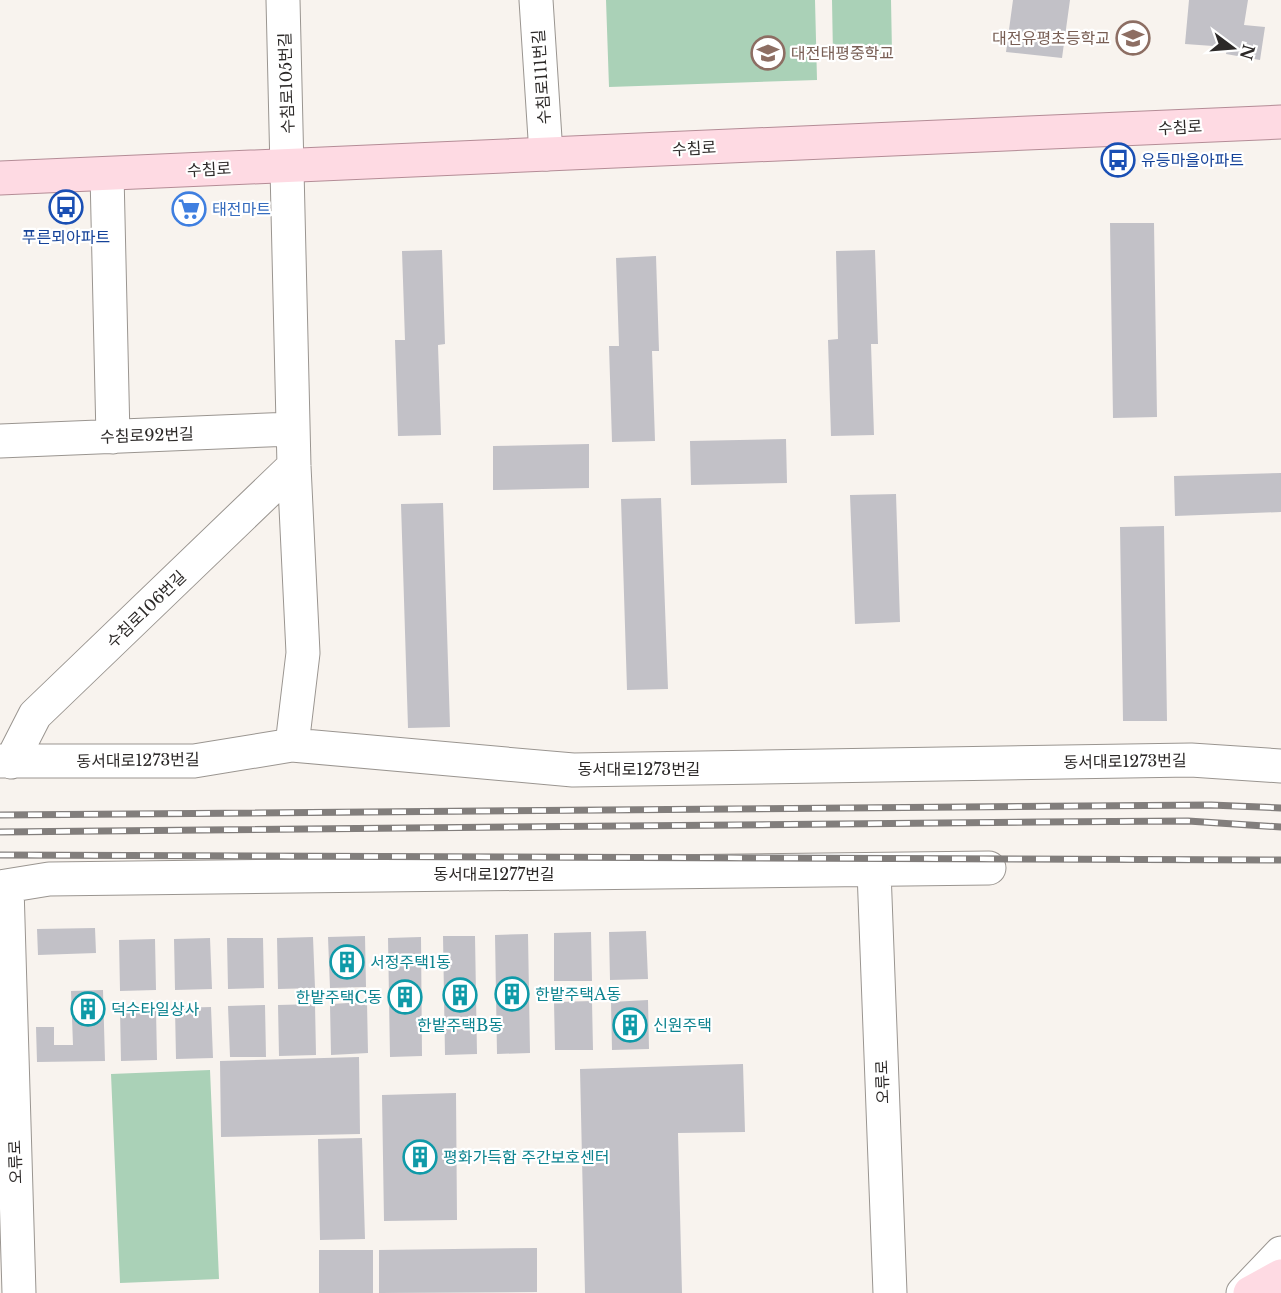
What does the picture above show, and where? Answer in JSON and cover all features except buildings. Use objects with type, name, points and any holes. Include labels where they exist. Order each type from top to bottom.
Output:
[{"type":"main road","name":"수침로","points":[[0,178],[1281,122]]},
{"type":"main road","points":[[1250,1293],[1281,1276]]},
{"type":"street","name":"수침로105번길","points":[[283,0],[288,165]]},
{"type":"street","name":"수침로111번길","points":[[536,0],[546,154]]},
{"type":"street","points":[[288,165],[294,466],[303,653],[292,745]]},
{"type":"street","points":[[107,174],[113,437]]},
{"type":"street","name":"수침로92번길","points":[[0,441],[293,429]]},
{"type":"street","name":"수침로106번길","points":[[5,761],[35,715],[294,466]]},
{"type":"street","name":"동서대로1273번길","points":[[5,761],[194,761],[292,745],[573,770],[1191,760],[1281,766]]},
{"type":"street","name":"동서대로1277번길","points":[[4,887],[49,879],[874,872],[989,868]]},
{"type":"street","name":"오류로","points":[[874,872],[890,1293]]},
{"type":"street","name":"오류로","points":[[4,887],[19,1293]]},
{"type":"street","points":[[1243,1293],[1281,1253]]},
{"type":"green space","points":[[606,0],[815,0],[817,80],[609,87]]},
{"type":"green space","points":[[832,0],[891,0],[892,53],[833,56]]},
{"type":"green space","points":[[210,1070],[219,1279],[120,1283],[111,1074]]},
{"type":"railway","points":[[0,815],[1211,805],[1281,808]]},
{"type":"railway","points":[[0,832],[1188,821],[1281,827]]},
{"type":"railway","points":[[0,855],[1281,860]]},
{"type":"place","name":"대전유평초등학교","points":[[1133,38]]},
{"type":"place","name":"대전태평중학교","points":[[768,53]]},
{"type":"place","name":"유등마을아파트","points":[[1118,160]]},
{"type":"place","name":"푸른뫼아파트","points":[[66,207]]},
{"type":"place","name":"태전마트","points":[[189,209]]},
{"type":"place","name":"서정주택1동","points":[[347,962]]},
{"type":"place","name":"한밭주택A동","points":[[512,994]]},
{"type":"place","name":"한밭주택B동","points":[[460,995]]},
{"type":"place","name":"한밭주택C동","points":[[405,997]]},
{"type":"place","name":"덕수타일상사","points":[[88,1009]]},
{"type":"place","name":"신원주택","points":[[630,1025]]},
{"type":"place","name":"평화가득함 주간보호센터","points":[[420,1157]]}]
